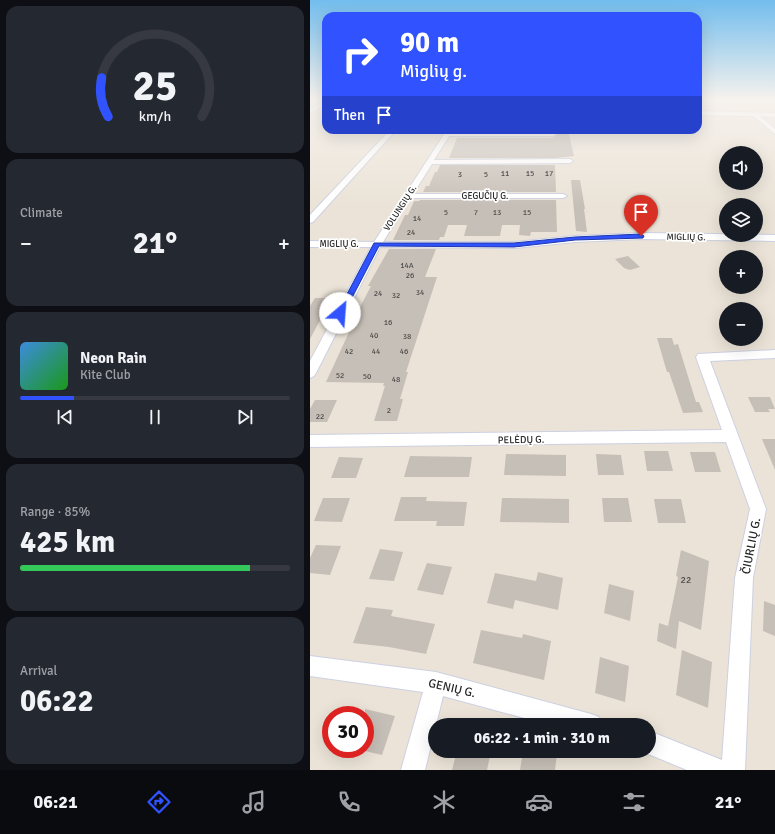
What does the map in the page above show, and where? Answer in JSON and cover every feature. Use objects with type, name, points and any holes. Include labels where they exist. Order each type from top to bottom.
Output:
[{"type":"street","points":[[310,220],[388,135]]},
{"type":"street","name":"VOLUNGIŲ G.","points":[[310,373],[377,244],[446,135]]},
{"type":"street","points":[[430,162],[570,161]]},
{"type":"street","name":"GEGUČIŲ G.","points":[[407,196],[563,196]]},
{"type":"street","name":"MIGLIŲ G.","points":[[310,244],[514,245],[575,238],[641,236],[775,238]]},
{"type":"street","name":"ČIURLIŲ G.","points":[[734,770],[744,578],[758,509],[702,357],[775,354]]},
{"type":"street","name":"PELĖDŲ G.","points":[[310,441],[731,436]]},
{"type":"street","name":"GENIŲ G.","points":[[310,666],[436,683],[565,718]]},
{"type":"street","points":[[412,770],[436,683]]},
{"type":"street","points":[[656,746],[717,770]]},
{"type":"building","points":[[556,135],[569,135],[574,156],[555,158],[449,158],[457,138],[553,138]]},
{"type":"building","points":[[440,165],[555,165],[556,192],[423,192],[426,186],[429,186]]},
{"type":"building","points":[[571,180],[580,180],[587,232],[576,231]]},
{"type":"building","points":[[556,200],[557,232],[531,232],[530,236],[519,235],[520,225],[502,225],[500,236],[464,236],[467,225],[448,225],[444,237],[440,237],[439,240],[393,240],[405,215],[408,215],[414,201]]},
{"type":"building","points":[[389,249],[436,249],[425,277],[437,277],[406,372],[408,372],[400,399],[403,399],[397,421],[374,421],[385,386],[383,386],[384,383],[326,382],[351,328],[349,328],[371,286],[368,286]]},
{"type":"building","points":[[628,256],[640,267],[630,270],[624,268],[615,259]]},
{"type":"building","points":[[315,298],[332,298],[310,339],[310,306]]},
{"type":"building","points":[[657,338],[672,338],[674,345],[678,344],[696,402],[699,402],[703,412],[683,413],[669,372],[667,372]]},
{"type":"building","points":[[748,397],[770,397],[775,409],[768,409],[770,412],[755,412]]},
{"type":"building","points":[[315,400],[337,400],[327,422],[310,422],[310,409]]},
{"type":"building","points":[[762,439],[775,439],[775,470]]},
{"type":"building","points":[[644,451],[668,451],[673,471],[647,471]]},
{"type":"building","points":[[690,452],[715,452],[721,472],[695,472]]},
{"type":"building","points":[[506,454],[566,455],[566,476],[504,475]]},
{"type":"building","points":[[596,454],[621,455],[624,475],[598,475]]},
{"type":"building","points":[[410,456],[472,457],[469,477],[404,477]]},
{"type":"building","points":[[339,457],[363,458],[356,478],[331,478]]},
{"type":"building","points":[[401,497],[427,497],[426,501],[467,502],[464,526],[436,526],[437,521],[394,521]]},
{"type":"building","points":[[323,498],[350,498],[342,522],[314,521]]},
{"type":"building","points":[[502,498],[569,499],[569,523],[500,522]]},
{"type":"building","points":[[602,498],[628,498],[632,522],[604,522]]},
{"type":"building","points":[[654,499],[681,499],[686,523],[658,523]]},
{"type":"building","points":[[316,545],[341,546],[330,575],[310,573],[310,558]]},
{"type":"building","points":[[380,549],[403,552],[394,581],[369,579]]},
{"type":"building","points":[[681,550],[709,561],[701,630],[679,621],[676,649],[657,641],[659,623],[668,626],[678,577],[676,576]]},
{"type":"building","points":[[427,563],[452,567],[443,595],[417,590]]},
{"type":"building","points":[[538,572],[563,578],[558,610],[515,600],[513,609],[487,603],[495,573],[536,581]]},
{"type":"building","points":[[609,584],[634,591],[630,621],[604,613]]},
{"type":"building","points":[[764,601],[775,605],[775,636],[763,631]]},
{"type":"building","points":[[366,607],[393,610],[391,616],[435,624],[426,654],[389,647],[353,643]]},
{"type":"building","points":[[481,630],[522,638],[523,634],[551,641],[544,680],[473,663]]},
{"type":"building","points":[[682,650],[712,662],[708,708],[676,695]]},
{"type":"building","points":[[600,657],[629,666],[625,702],[595,693]]},
{"type":"building","points":[[374,711],[395,716],[382,755],[374,753]]},
{"type":"building","points":[[455,758],[490,758],[487,770],[452,770]]},
{"type":"building","points":[[522,758],[556,758],[555,770],[520,770]]},
{"type":"route","points":[[340,313],[377,244],[514,245],[575,238],[641,236]]}]
